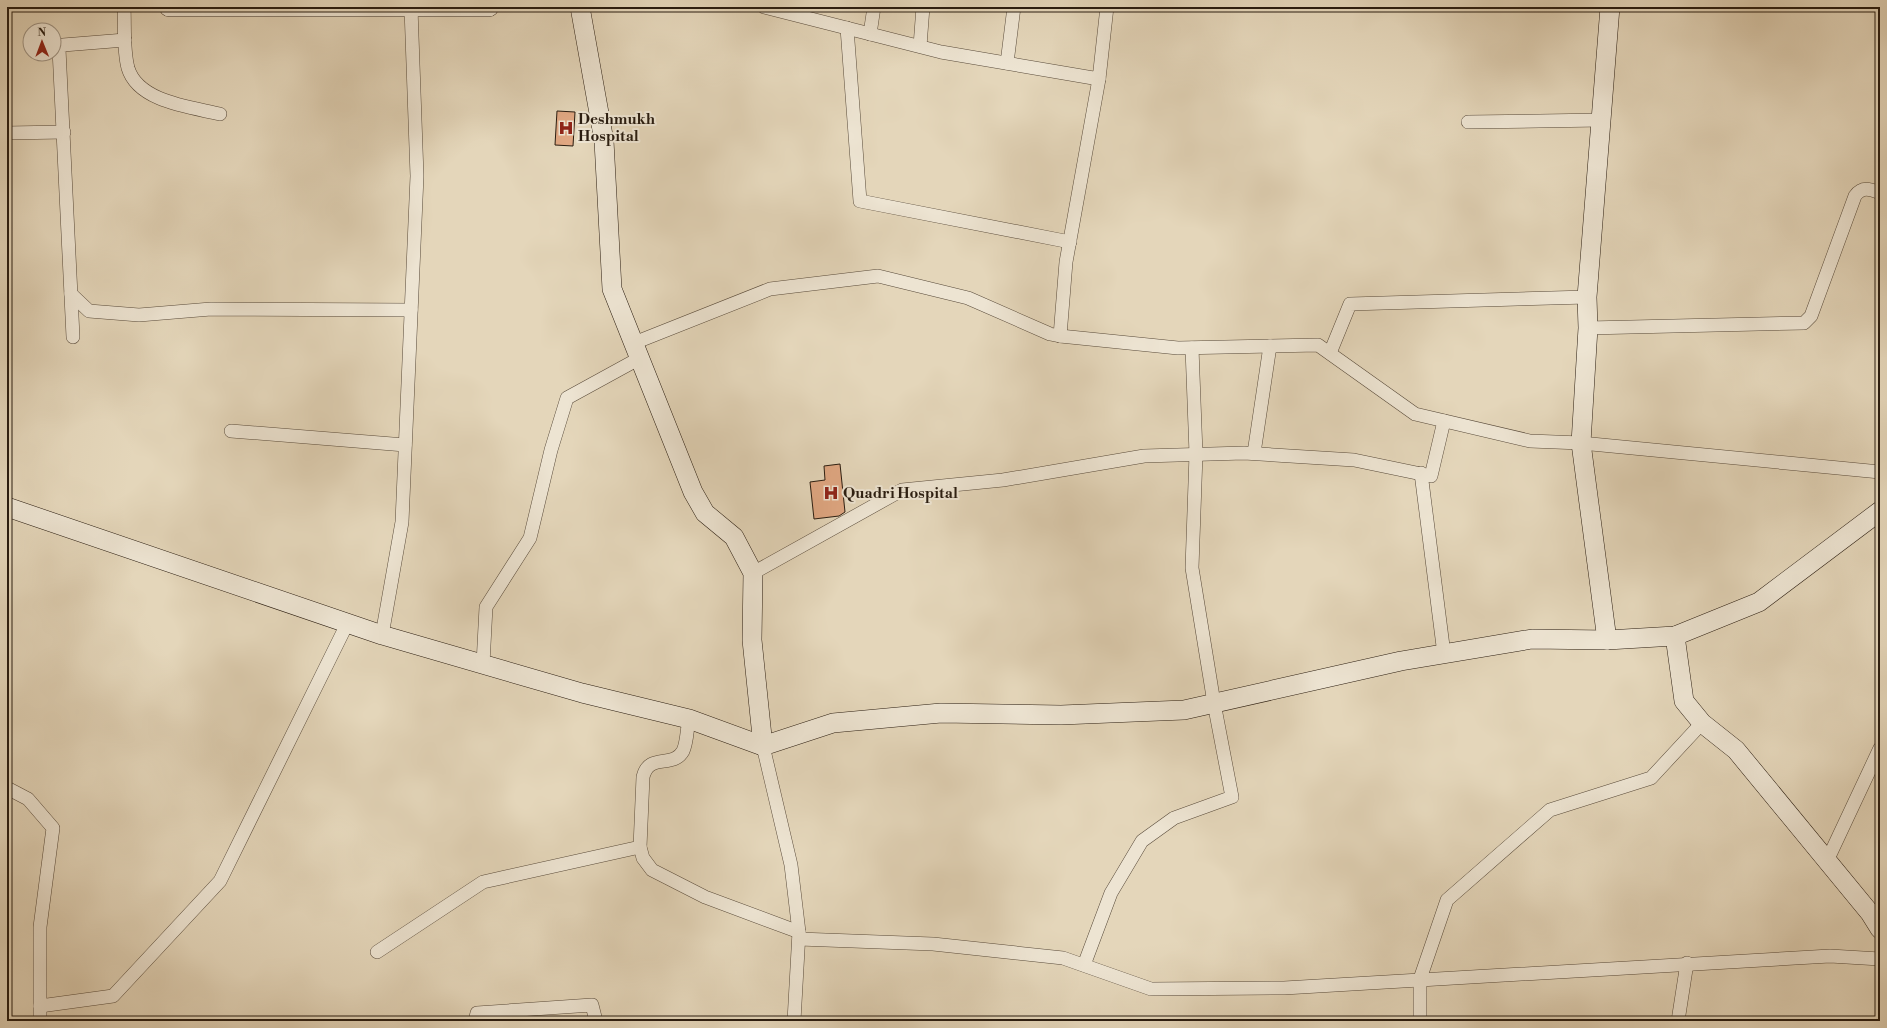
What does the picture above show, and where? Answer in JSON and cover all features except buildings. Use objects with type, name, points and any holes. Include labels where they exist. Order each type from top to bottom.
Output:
[{"type":"main road","points":[[180,7],[489,7]]},
{"type":"main road","points":[[580,7],[604,141],[612,289],[693,492],[705,513],[734,537],[753,573],[752,640],[763,746]]},
{"type":"main road","points":[[1607,640],[1581,443],[1588,328],[1587,296],[1610,7]]},
{"type":"main road","points":[[7,507],[347,624],[582,693],[689,720],[763,746],[833,723],[941,713],[1061,715],[1176,710],[1214,703],[1401,661],[1532,639],[1607,640],[1675,636],[1759,602],[1880,511]]},
{"type":"main road","points":[[1675,636],[1684,701],[1702,723],[1736,750],[1870,913],[1880,929]]},
{"type":"street","points":[[124,7],[127,62],[131,75],[148,93],[159,98],[220,114]]},
{"type":"street","points":[[764,7],[920,46],[1099,79]]},
{"type":"street","points":[[870,34],[874,7]]},
{"type":"street","points":[[920,46],[923,7]]},
{"type":"street","points":[[1008,63],[1014,7]]},
{"type":"street","points":[[1060,336],[1065,272],[1099,79],[1107,7]]},
{"type":"street","points":[[382,635],[402,522],[416,176],[411,8]]},
{"type":"street","points":[[847,28],[860,201],[1070,242]]},
{"type":"street","points":[[73,337],[59,49],[63,45],[126,40]]},
{"type":"street","points":[[1468,122],[1601,120]]},
{"type":"street","points":[[7,133],[64,132]]},
{"type":"street","points":[[1588,328],[1804,322],[1811,316],[1855,196],[1859,191],[1864,189],[1871,189],[1880,194]]},
{"type":"street","points":[[483,664],[486,607],[530,538],[551,450],[567,398],[637,350],[770,289],[878,276],[968,298],[1050,334],[1060,336],[1178,348],[1318,345],[1415,414],[1530,441],[1581,443],[1880,472]]},
{"type":"street","points":[[71,294],[89,312],[139,315],[211,309],[411,310]]},
{"type":"street","points":[[1330,354],[1350,304],[1587,296]]},
{"type":"street","points":[[1254,453],[1270,346]]},
{"type":"street","points":[[1084,965],[1111,893],[1142,841],[1174,818],[1232,797],[1214,703],[1192,568],[1196,454],[1192,348]]},
{"type":"street","points":[[753,573],[902,490],[1003,480],[1144,456],[1196,454],[1254,453],[1354,460],[1431,476],[1444,421]]},
{"type":"street","points":[[231,431],[405,445]]},
{"type":"street","points":[[1421,473],[1444,654]]},
{"type":"street","points":[[40,1006],[113,996],[220,881],[347,624]]},
{"type":"street","points":[[689,720],[683,750],[679,755],[673,759],[650,764],[645,769],[643,777],[640,847],[643,858],[652,870],[705,897],[799,935],[933,944],[1063,958],[1151,989],[1284,988],[1687,963],[1830,956],[1880,959]]},
{"type":"street","points":[[1420,1021],[1420,979],[1447,900],[1550,810],[1650,778],[1702,723]]},
{"type":"street","points":[[763,746],[792,865],[799,935],[794,1021]]},
{"type":"street","points":[[1827,860],[1880,748]]},
{"type":"street","points":[[7,788],[28,799],[52,828],[40,927],[40,1021]]},
{"type":"street","points":[[377,952],[483,882],[640,847]]},
{"type":"street","points":[[1678,1021],[1687,963]]},
{"type":"street","points":[[475,1021],[477,1013],[592,1005],[596,1021]]},
{"type":"place","name":"Deshmukh Hospital","points":[[566,128]]},
{"type":"place","name":"Quadri Hospital","points":[[831,493]]}]
